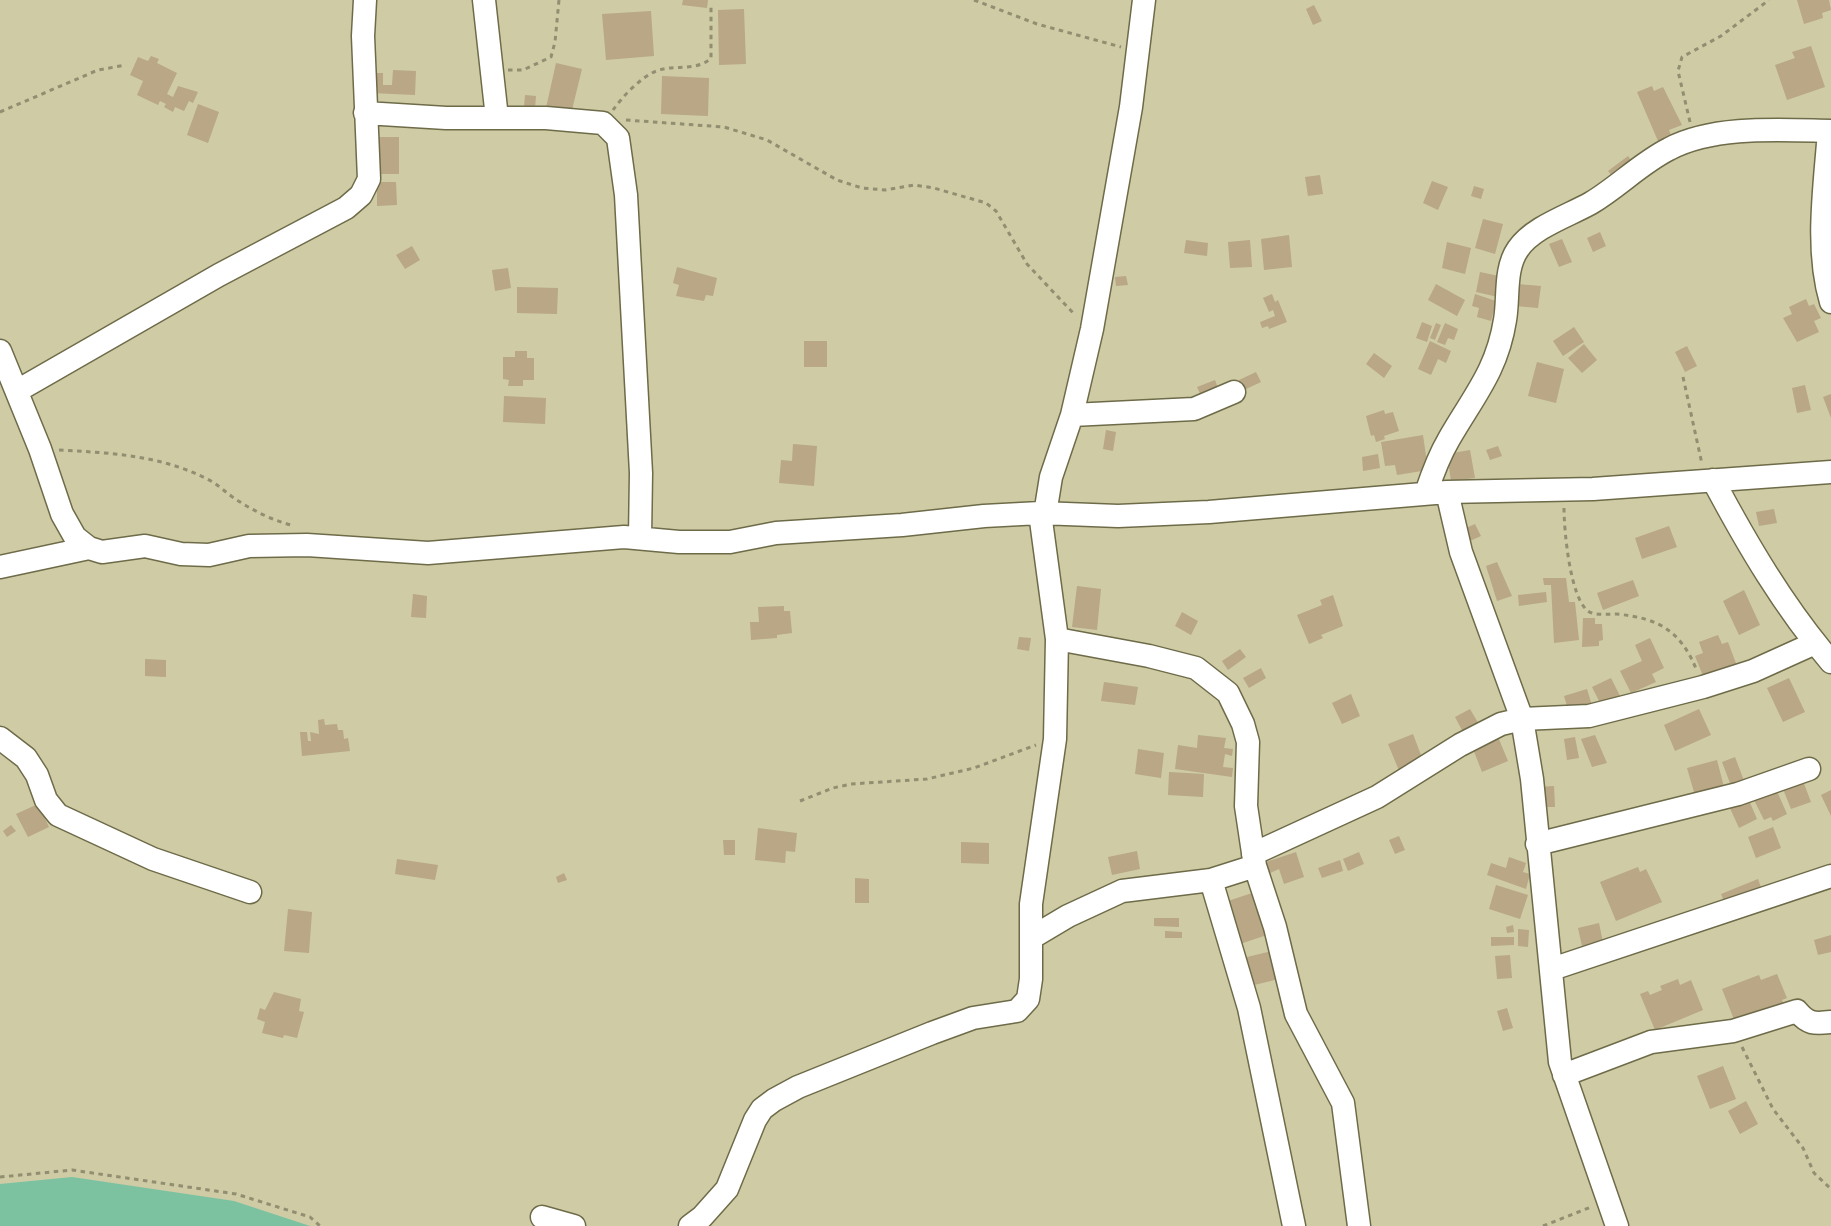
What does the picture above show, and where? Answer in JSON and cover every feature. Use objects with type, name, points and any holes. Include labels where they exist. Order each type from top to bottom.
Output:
[{"type":"street","points":[[17,391],[219,274],[346,208],[362,195],[369,179],[365,113],[365,0]]},
{"type":"street","points":[[484,0],[496,118]]},
{"type":"street","points":[[690,1226],[702,1217],[727,1189],[762,1109],[798,1087],[932,1033],[973,1018],[1017,1011],[1028,999],[1031,979],[1031,904],[1055,739],[1057,639],[1043,513],[1072,415],[1092,329],[1140,53],[1144,0]]},
{"type":"street","points":[[365,113],[604,121],[618,138],[626,195],[641,473],[639,538]]},
{"type":"street","points":[[1617,1226],[1560,1062],[1532,779],[1522,719],[1461,552],[1436,493],[1445,446],[1482,388],[1495,359],[1505,321],[1512,261],[1528,237],[1607,194],[1669,149],[1694,138],[1751,131],[1830,131],[1823,256],[1831,302]]},
{"type":"street","points":[[0,351],[40,449],[62,514],[75,537],[89,548],[102,552],[145,546],[194,555],[209,555],[249,546],[307,544],[428,553],[471,548],[639,538],[730,542],[776,533],[1043,513],[1118,516],[1209,512],[1436,493],[1593,489],[1831,472]]},
{"type":"street","points":[[1072,415],[1194,409],[1234,392]]},
{"type":"street","points":[[1709,480],[1745,540],[1815,643],[1831,662]]},
{"type":"street","points":[[0,567],[89,548]]},
{"type":"street","points":[[1057,639],[1149,656],[1196,668],[1228,693],[1243,724],[1248,742],[1246,806],[1254,860],[1275,927],[1296,1014],[1343,1103],[1359,1226]]},
{"type":"street","points":[[1031,938],[1068,916],[1122,891],[1211,880],[1377,797],[1484,732],[1522,719],[1589,716],[1703,687],[1753,671],[1815,643]]},
{"type":"street","points":[[0,738],[26,758],[37,775],[46,800],[58,815],[153,859],[250,892]]},
{"type":"street","points":[[1537,844],[1738,794],[1809,769]]},
{"type":"street","points":[[1552,969],[1831,876]]},
{"type":"street","points":[[1211,880],[1249,1008],[1294,1226]]},
{"type":"street","points":[[1564,1076],[1651,1042],[1733,1031],[1797,1011],[1805,1021],[1812,1024],[1831,1022]]},
{"type":"street","points":[[542,1217],[574,1226]]},
{"type":"path","points":[[492,70],[523,70],[551,57],[559,0]]},
{"type":"path","points":[[974,0],[1037,24],[1140,53]]},
{"type":"path","points":[[1694,138],[1678,71],[1682,57],[1721,36],[1769,0]]},
{"type":"path","points":[[604,121],[643,79],[656,71],[705,64],[711,58],[711,7]]},
{"type":"path","points":[[0,112],[98,70],[126,65]]},
{"type":"path","points":[[604,121],[724,127],[767,140],[837,180],[862,188],[885,190],[914,185],[934,188],[986,203],[996,211],[1027,264],[1058,300],[1092,329]]},
{"type":"path","points":[[1683,377],[1709,480]]},
{"type":"path","points":[[40,449],[129,455],[164,461],[208,480],[264,515],[299,527]]},
{"type":"path","points":[[1566,489],[1564,511],[1573,580],[1585,607],[1593,613],[1638,616],[1671,630],[1683,641],[1703,687]]},
{"type":"path","points":[[800,801],[833,788],[927,779],[974,768],[1013,752],[1055,739]]},
{"type":"path","points":[[1733,1031],[1773,1109],[1803,1148],[1814,1173],[1831,1189]]},
{"type":"path","points":[[0,1177],[72,1170],[224,1193],[310,1217],[320,1226]]},
{"type":"path","points":[[1543,1226],[1609,1201]]},
{"type":"green space","points":[[72,1177],[234,1201],[310,1226],[0,1226],[0,1184]]},
{"type":"building","points":[[683,0],[708,0],[707,8],[682,5]]},
{"type":"building","points":[[1797,0],[1829,0],[1831,10],[1822,13],[1823,18],[1804,24]]},
{"type":"building","points":[[1314,5],[1322,21],[1313,25],[1306,9]]},
{"type":"building","points":[[744,9],[746,64],[719,65],[718,10]]},
{"type":"building","points":[[651,11],[654,56],[606,60],[602,14]]},
{"type":"building","points":[[1811,46],[1825,87],[1787,100],[1775,65],[1795,58],[1792,52]]},
{"type":"building","points":[[151,56],[159,59],[157,63],[177,73],[167,94],[173,97],[178,86],[198,92],[193,103],[189,101],[184,111],[175,107],[173,112],[164,107],[166,104],[160,101],[158,105],[137,95],[143,81],[130,75],[138,57],[148,61]]},
{"type":"building","points":[[556,63],[582,69],[571,114],[546,108]]},
{"type":"building","points":[[393,70],[416,71],[415,95],[371,93],[371,73],[383,73],[383,85],[392,85]]},
{"type":"building","points":[[662,76],[709,78],[708,116],[661,114]]},
{"type":"building","points":[[1652,86],[1654,91],[1663,87],[1682,125],[1669,130],[1671,135],[1658,141],[1637,92]]},
{"type":"building","points":[[525,95],[536,96],[535,108],[524,107]]},
{"type":"building","points":[[198,104],[219,112],[208,143],[187,135]]},
{"type":"building","points":[[373,137],[399,137],[399,174],[374,174]]},
{"type":"building","points":[[1628,156],[1636,167],[1617,182],[1608,171]]},
{"type":"building","points":[[1320,175],[1323,194],[1308,196],[1305,177]]},
{"type":"building","points":[[1432,181],[1448,187],[1438,210],[1423,203]]},
{"type":"building","points":[[377,182],[396,182],[397,205],[377,206]]},
{"type":"building","points":[[1474,186],[1484,189],[1481,199],[1471,196]]},
{"type":"building","points":[[1483,219],[1503,224],[1495,254],[1475,248]]},
{"type":"building","points":[[1600,232],[1606,246],[1593,252],[1587,238]]},
{"type":"building","points":[[1289,235],[1292,267],[1264,270],[1261,239]]},
{"type":"building","points":[[1562,239],[1572,262],[1559,267],[1549,244]]},
{"type":"building","points":[[1186,240],[1208,243],[1207,256],[1184,253]]},
{"type":"building","points":[[1250,240],[1252,267],[1230,268],[1228,242]]},
{"type":"building","points":[[1447,242],[1471,248],[1465,274],[1442,268]]},
{"type":"building","points":[[412,246],[420,260],[405,269],[396,255]]},
{"type":"building","points":[[677,267],[717,278],[713,296],[706,295],[704,301],[676,296],[679,285],[673,283]]},
{"type":"building","points":[[508,268],[511,288],[495,291],[492,270]]},
{"type":"building","points":[[1480,272],[1499,276],[1498,297],[1476,292]]},
{"type":"building","points":[[1126,276],[1128,285],[1116,286],[1115,277]]},
{"type":"building","points":[[1436,284],[1465,300],[1457,316],[1428,300]]},
{"type":"building","points":[[1517,284],[1541,286],[1538,308],[1515,306]]},
{"type":"building","points":[[517,287],[558,288],[557,314],[517,313]]},
{"type":"building","points":[[1272,294],[1275,302],[1278,300],[1287,322],[1269,329],[1268,326],[1262,328],[1260,322],[1275,316],[1273,310],[1269,312],[1263,298]]},
{"type":"building","points":[[1475,294],[1496,301],[1491,321],[1477,317],[1479,308],[1472,306]]},
{"type":"building","points":[[1806,299],[1809,306],[1814,304],[1821,318],[1814,321],[1819,332],[1797,342],[1783,318],[1792,314],[1789,307]]},
{"type":"building","points":[[1422,322],[1432,326],[1427,342],[1416,338]]},
{"type":"building","points":[[1436,323],[1441,325],[1435,340],[1430,338]]},
{"type":"building","points":[[1445,323],[1458,329],[1454,340],[1448,338],[1445,345],[1437,342]]},
{"type":"building","points":[[1574,327],[1584,342],[1563,356],[1553,341]]},
{"type":"building","points":[[804,341],[827,341],[827,367],[804,367]]},
{"type":"building","points":[[1430,341],[1451,351],[1446,363],[1438,359],[1431,375],[1418,369]]},
{"type":"building","points":[[1584,344],[1597,360],[1582,373],[1568,358]]},
{"type":"building","points":[[1687,346],[1697,366],[1685,372],[1675,352]]},
{"type":"building","points":[[515,351],[527,351],[527,358],[534,358],[534,380],[523,380],[523,386],[508,386],[509,380],[503,379],[503,357],[515,357]]},
{"type":"building","points":[[1374,353],[1392,366],[1384,378],[1366,364]]},
{"type":"building","points":[[1537,362],[1564,369],[1556,403],[1528,396]]},
{"type":"building","points":[[1256,372],[1261,382],[1244,390],[1239,380]]},
{"type":"building","points":[[1215,380],[1219,391],[1202,398],[1197,387]]},
{"type":"building","points":[[1805,385],[1811,410],[1797,413],[1792,388]]},
{"type":"building","points":[[1831,394],[1831,418],[1823,397]]},
{"type":"building","points":[[504,396],[546,398],[545,424],[503,422]]},
{"type":"building","points":[[1384,410],[1385,414],[1393,412],[1399,431],[1384,436],[1385,439],[1376,442],[1374,435],[1371,436],[1366,416]]},
{"type":"building","points":[[1106,430],[1116,432],[1113,451],[1103,449]]},
{"type":"building","points":[[1423,435],[1428,470],[1397,475],[1395,465],[1385,466],[1381,442]]},
{"type":"building","points":[[793,444],[817,446],[814,486],[779,483],[781,460],[792,461]]},
{"type":"building","points":[[1498,446],[1502,456],[1490,460],[1486,450]]},
{"type":"building","points":[[1470,450],[1475,478],[1451,481],[1447,454]]},
{"type":"building","points":[[1378,454],[1380,468],[1363,471],[1362,457]]},
{"type":"building","points":[[1774,509],[1777,523],[1759,526],[1756,512]]},
{"type":"building","points":[[1475,524],[1481,536],[1463,544],[1457,532]]},
{"type":"building","points":[[1669,526],[1677,547],[1642,559],[1635,538]]},
{"type":"building","points":[[1497,562],[1512,596],[1497,601],[1486,566]]},
{"type":"building","points":[[1543,578],[1566,578],[1569,602],[1575,602],[1579,640],[1554,643],[1551,585],[1544,585]]},
{"type":"building","points":[[1633,580],[1639,596],[1603,610],[1597,593]]},
{"type":"building","points":[[1077,586],[1101,589],[1097,630],[1072,627]]},
{"type":"building","points":[[1744,590],[1760,625],[1739,635],[1723,601]]},
{"type":"building","points":[[1546,592],[1547,602],[1519,606],[1518,595]]},
{"type":"building","points":[[413,594],[427,596],[426,618],[411,617]]},
{"type":"building","points":[[1333,595],[1343,626],[1321,635],[1323,638],[1309,644],[1297,615],[1322,605],[1320,600]]},
{"type":"building","points":[[784,606],[784,611],[790,611],[792,633],[777,635],[777,638],[751,640],[750,622],[759,622],[758,607]]},
{"type":"building","points":[[1182,612],[1198,621],[1191,635],[1175,626]]},
{"type":"building","points":[[1583,618],[1595,618],[1595,624],[1602,624],[1603,640],[1599,641],[1599,646],[1582,647]]},
{"type":"building","points":[[1718,635],[1722,644],[1728,642],[1737,666],[1703,676],[1695,656],[1703,653],[1699,642]]},
{"type":"building","points":[[1019,637],[1031,638],[1029,651],[1017,649]]},
{"type":"building","points":[[1650,638],[1664,668],[1652,674],[1656,682],[1631,693],[1620,671],[1642,661],[1635,645]]},
{"type":"building","points":[[1240,649],[1246,657],[1228,670],[1222,661]]},
{"type":"building","points":[[145,659],[166,660],[166,677],[145,676]]},
{"type":"building","points":[[1261,668],[1266,678],[1249,688],[1243,678]]},
{"type":"building","points":[[1611,678],[1621,698],[1602,707],[1592,687]]},
{"type":"building","points":[[1789,678],[1805,712],[1783,722],[1767,688]]},
{"type":"building","points":[[1104,682],[1138,687],[1135,705],[1101,701]]},
{"type":"building","points":[[1587,689],[1593,709],[1570,716],[1564,696]]},
{"type":"building","points":[[1351,694],[1360,716],[1342,724],[1332,703]]},
{"type":"building","points":[[1470,709],[1480,726],[1464,734],[1455,717]]},
{"type":"building","points":[[1699,709],[1711,735],[1675,751],[1664,725]]},
{"type":"building","points":[[324,719],[325,725],[337,724],[338,730],[343,730],[344,739],[348,738],[350,751],[302,756],[300,732],[307,732],[308,741],[311,741],[310,732],[319,734],[318,720]]},
{"type":"building","points":[[1496,732],[1508,761],[1482,772],[1473,749]]},
{"type":"building","points":[[1413,734],[1424,763],[1400,773],[1388,744]]},
{"type":"building","points":[[1198,735],[1226,738],[1224,748],[1233,749],[1232,756],[1225,754],[1223,767],[1233,768],[1232,777],[1175,769],[1178,745],[1197,748]]},
{"type":"building","points":[[1595,735],[1607,763],[1592,767],[1581,739]]},
{"type":"building","points":[[1575,737],[1579,758],[1567,760],[1564,739]]},
{"type":"building","points":[[1138,749],[1164,753],[1161,778],[1135,774]]},
{"type":"building","points":[[1735,757],[1746,786],[1733,791],[1722,762]]},
{"type":"building","points":[[1717,760],[1725,791],[1696,799],[1687,768]]},
{"type":"building","points":[[1169,772],[1204,774],[1203,797],[1168,795]]},
{"type":"building","points":[[1803,781],[1811,802],[1791,809],[1783,789]]},
{"type":"building","points":[[1554,786],[1555,807],[1538,807],[1537,787]]},
{"type":"building","points":[[1776,789],[1787,814],[1773,821],[1771,817],[1764,820],[1754,800]]},
{"type":"building","points":[[1831,790],[1831,816],[1821,795]]},
{"type":"building","points":[[1748,798],[1757,819],[1739,828],[1729,806]]},
{"type":"building","points":[[38,804],[49,827],[28,837],[16,814]]},
{"type":"building","points":[[11,825],[16,831],[7,837],[3,831]]},
{"type":"building","points":[[1773,827],[1781,848],[1756,858],[1748,837]]},
{"type":"building","points":[[758,828],[797,833],[795,852],[786,851],[785,863],[755,860]]},
{"type":"building","points":[[1399,836],[1405,850],[1395,854],[1389,840]]},
{"type":"building","points":[[723,840],[735,840],[735,855],[724,855]]},
{"type":"building","points":[[961,842],[989,843],[989,864],[961,863]]},
{"type":"building","points":[[1137,851],[1140,869],[1112,875],[1108,857]]},
{"type":"building","points":[[1296,852],[1304,877],[1284,884],[1279,869],[1270,873],[1266,862]]},
{"type":"building","points":[[1359,852],[1364,864],[1348,871],[1343,859]]},
{"type":"building","points":[[1509,857],[1526,863],[1523,872],[1530,874],[1526,889],[1487,875],[1491,863],[1506,868]]},
{"type":"building","points":[[397,859],[438,865],[435,880],[395,874]]},
{"type":"building","points":[[1340,860],[1343,871],[1322,878],[1318,868]]},
{"type":"building","points":[[1638,867],[1640,872],[1646,869],[1662,902],[1616,921],[1600,882]]},
{"type":"building","points":[[564,873],[567,880],[558,883],[556,877]]},
{"type":"building","points":[[855,878],[869,879],[869,903],[855,903]]},
{"type":"building","points":[[1758,879],[1762,890],[1725,904],[1721,894]]},
{"type":"building","points":[[1496,885],[1528,895],[1520,919],[1489,909]]},
{"type":"building","points":[[1252,893],[1267,935],[1237,945],[1222,903]]},
{"type":"building","points":[[288,909],[312,912],[309,953],[284,951]]},
{"type":"building","points":[[1154,918],[1179,918],[1179,927],[1154,926]]},
{"type":"building","points":[[1599,923],[1603,942],[1582,946],[1578,928]]},
{"type":"building","points":[[1513,925],[1514,932],[1507,933],[1506,927]]},
{"type":"building","points":[[1518,929],[1529,930],[1528,947],[1518,946]]},
{"type":"building","points":[[1165,931],[1182,932],[1182,938],[1165,938]]},
{"type":"building","points":[[1831,935],[1831,952],[1818,955],[1814,940]]},
{"type":"building","points":[[1491,937],[1514,937],[1514,945],[1491,946]]},
{"type":"building","points":[[1272,951],[1279,979],[1250,986],[1243,958]]},
{"type":"building","points":[[1510,955],[1512,978],[1497,979],[1495,956]]},
{"type":"building","points":[[1777,974],[1787,998],[1782,1000],[1786,1010],[1735,1022],[1722,989],[1759,975],[1761,980]]},
{"type":"building","points":[[1678,979],[1680,985],[1691,980],[1703,1010],[1655,1030],[1640,994],[1648,991],[1650,995],[1662,990],[1660,986]]},
{"type":"building","points":[[274,992],[301,999],[299,1011],[304,1012],[297,1038],[284,1035],[283,1038],[262,1033],[265,1022],[257,1019],[260,1008],[265,1010]]},
{"type":"building","points":[[1507,1008],[1513,1028],[1503,1031],[1497,1011]]},
{"type":"building","points":[[1723,1066],[1736,1099],[1710,1109],[1697,1076]]},
{"type":"building","points":[[1746,1101],[1758,1124],[1740,1134],[1728,1111]]}]
